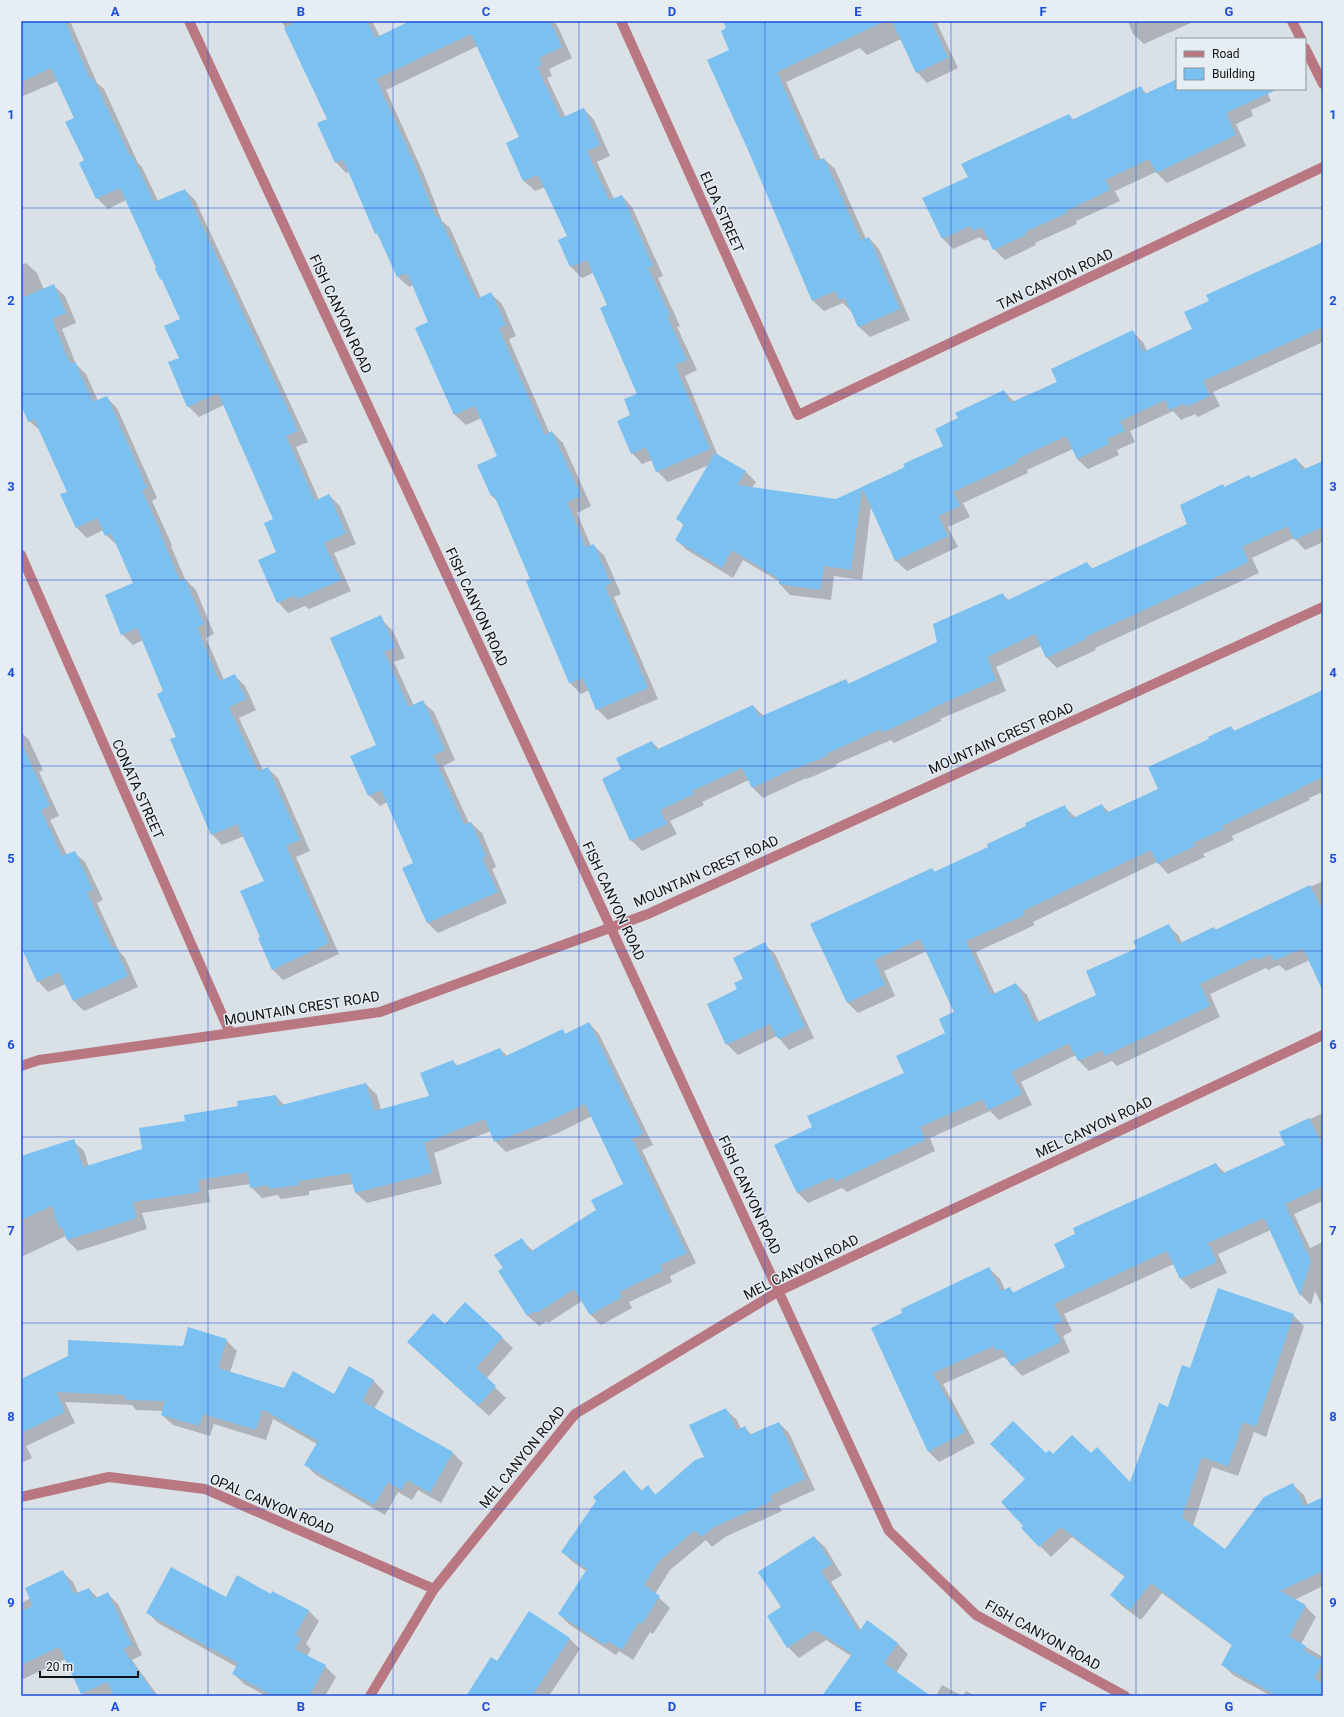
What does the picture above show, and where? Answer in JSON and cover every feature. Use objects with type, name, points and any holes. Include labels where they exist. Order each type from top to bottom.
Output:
[{"type":"street","name":"FISH CANYON ROAD","points":[[189,21],[610,926],[889,1531],[976,1615],[1125,1696]]},
{"type":"street","name":"ELDA STREET","points":[[621,21],[798,415]]},
{"type":"street","points":[[1292,21],[1300,38]]},
{"type":"street","points":[[1306,50],[1323,84]]},
{"type":"street","name":"TAN CANYON ROAD","points":[[798,415],[1323,167]]},
{"type":"street","name":"CONATA STREET","points":[[21,555],[230,1033]]},
{"type":"street","name":"MOUNTAIN CREST ROAD","points":[[21,1066],[39,1060],[380,1012],[610,926],[648,914],[1323,607]]},
{"type":"street","name":"MEL CANYON ROAD","points":[[370,1696],[434,1589],[575,1414],[779,1291],[1323,1035]]},
{"type":"street","name":"OPAL CANYON ROAD","points":[[21,1497],[109,1477],[205,1490],[434,1589]]},
{"type":"building","points":[[21,21],[65,21],[90,79],[93,78],[130,156],[132,155],[154,202],[185,189],[298,431],[286,436],[315,501],[329,494],[346,533],[324,543],[341,580],[297,599],[295,595],[277,603],[258,560],[276,552],[264,523],[273,519],[218,393],[187,407],[168,362],[179,358],[164,326],[180,319],[162,280],[155,269],[156,267],[120,188],[96,199],[79,163],[84,160],[65,122],[74,118],[51,68],[21,82]]},
{"type":"building","points":[[298,21],[367,21],[375,38],[410,21],[550,21],[562,47],[539,58],[542,65],[537,67],[561,118],[584,108],[600,145],[587,151],[609,200],[622,195],[653,266],[648,268],[670,315],[667,316],[687,360],[675,365],[710,449],[656,472],[646,447],[631,454],[617,421],[630,415],[624,399],[637,394],[600,308],[607,305],[587,260],[570,267],[558,240],[567,236],[538,175],[523,181],[506,143],[519,137],[471,34],[376,79],[415,165],[436,218],[439,216],[477,299],[491,292],[506,325],[499,328],[500,331],[545,435],[552,431],[581,496],[567,502],[586,547],[594,544],[611,584],[605,586],[648,688],[596,710],[583,678],[569,683],[526,581],[530,579],[494,495],[491,496],[477,465],[497,456],[475,406],[454,415],[415,328],[428,322],[407,273],[397,277],[377,233],[375,234],[343,159],[335,163],[317,123],[327,119],[284,28]]},
{"type":"building","points":[[723,21],[885,21],[777,72],[816,161],[824,158],[861,240],[869,237],[900,309],[858,327],[845,298],[839,300],[835,291],[812,301],[748,150],[707,60],[729,50],[721,31],[726,28]]},
{"type":"building","points":[[892,21],[931,21],[948,58],[916,73]]},
{"type":"building","points":[[1176,79],[1176,90],[1276,90],[1226,113],[1236,135],[1156,173],[1149,159],[1105,180],[1110,190],[1066,211],[1067,213],[1025,232],[1026,235],[993,250],[982,227],[973,231],[970,226],[942,239],[922,198],[968,177],[961,164],[1069,114],[1072,120],[1141,86],[1145,94]]},
{"type":"building","points":[[1323,242],[1323,327],[1203,381],[1210,396],[1186,407],[1185,403],[1170,410],[1165,400],[1120,421],[1125,431],[1107,439],[1109,444],[1077,459],[1066,436],[1017,459],[1018,462],[953,492],[960,506],[938,516],[948,536],[895,561],[862,488],[851,570],[824,566],[820,590],[779,584],[779,579],[732,550],[722,568],[675,540],[684,524],[676,519],[715,453],[746,471],[737,485],[836,499],[905,467],[903,464],[943,446],[935,429],[958,418],[955,413],[1004,390],[1010,403],[1057,382],[1051,369],[1133,330],[1143,352],[1192,329],[1184,312],[1209,301],[1206,295]]},
{"type":"building","points":[[54,284],[66,313],[52,319],[70,364],[75,362],[93,402],[107,396],[147,488],[142,490],[180,581],[185,579],[204,624],[197,627],[219,681],[235,674],[246,699],[229,707],[258,771],[268,767],[300,840],[286,846],[329,943],[272,970],[258,938],[260,937],[240,891],[264,881],[237,824],[211,835],[170,739],[176,737],[157,694],[163,691],[137,628],[121,635],[105,595],[133,583],[111,533],[105,536],[97,518],[76,528],[60,494],[67,492],[34,419],[28,422],[21,405],[21,298]]},
{"type":"building","points":[[1296,458],[1302,470],[1323,461],[1323,527],[1294,540],[1288,526],[1242,547],[1249,562],[1085,637],[1086,639],[1046,658],[1035,634],[987,657],[996,680],[930,709],[931,710],[882,733],[881,729],[826,754],[827,756],[795,768],[752,788],[742,768],[692,791],[694,794],[660,810],[667,824],[630,841],[602,779],[621,769],[616,758],[652,741],[656,750],[753,705],[759,717],[846,679],[848,684],[937,642],[933,624],[1003,593],[1006,601],[1087,562],[1091,569],[1187,524],[1180,505],[1223,484],[1224,487],[1249,475],[1251,478]]},
{"type":"building","points":[[381,615],[395,647],[384,652],[409,707],[423,700],[445,750],[433,755],[464,824],[471,822],[486,856],[482,858],[498,892],[427,923],[402,868],[413,863],[381,790],[368,796],[350,756],[376,745],[330,638]]},
{"type":"building","points":[[1323,690],[1323,777],[1222,826],[1224,829],[1193,843],[1195,846],[1157,864],[1151,850],[1023,911],[1025,915],[966,941],[991,995],[1016,983],[1035,1023],[1096,995],[1086,971],[1137,948],[1133,941],[1169,924],[1178,944],[1214,927],[1215,930],[1310,885],[1323,912],[1323,992],[1303,948],[1274,961],[1271,954],[1257,960],[1256,957],[1200,984],[1210,1006],[1105,1056],[1102,1050],[1078,1061],[1069,1043],[1011,1072],[1022,1094],[988,1110],[983,1099],[920,1127],[925,1140],[835,1182],[833,1177],[797,1193],[774,1145],[812,1127],[807,1116],[904,1073],[896,1056],[945,1033],[939,1019],[954,1012],[920,939],[874,960],[885,985],[847,1003],[810,924],[932,868],[934,872],[988,847],[987,844],[1026,826],[1025,823],[1065,805],[1071,819],[1102,804],[1106,813],[1158,789],[1148,767],[1209,739],[1208,737],[1231,726],[1234,731]]},
{"type":"building","points":[[21,742],[50,806],[41,810],[62,856],[75,851],[93,890],[87,892],[112,948],[115,946],[128,976],[73,1001],[59,972],[37,982],[21,947]]},
{"type":"building","points":[[765,942],[805,1027],[778,1039],[770,1024],[726,1045],[707,1004],[737,989],[734,983],[743,979],[733,958]]},
{"type":"building","points":[[589,1022],[643,1134],[632,1139],[687,1253],[660,1265],[662,1271],[619,1292],[622,1297],[590,1315],[574,1289],[537,1313],[535,1311],[527,1316],[498,1271],[503,1268],[494,1255],[522,1238],[530,1252],[596,1210],[591,1200],[623,1184],[585,1104],[547,1122],[494,1142],[485,1119],[424,1143],[432,1173],[355,1193],[350,1173],[298,1181],[299,1185],[269,1189],[268,1185],[250,1188],[248,1172],[198,1180],[200,1192],[132,1202],[137,1218],[67,1240],[62,1227],[59,1228],[52,1206],[21,1220],[21,1156],[74,1139],[83,1167],[142,1149],[139,1128],[185,1121],[184,1115],[238,1106],[237,1101],[276,1095],[278,1106],[366,1083],[374,1111],[429,1096],[420,1073],[453,1060],[456,1066],[500,1048],[504,1057],[563,1029],[565,1034]]},
{"type":"building","points":[[1309,1118],[1323,1148],[1323,1186],[1285,1204],[1311,1261],[1300,1296],[1264,1218],[1208,1243],[1217,1262],[1180,1279],[1167,1251],[1054,1304],[1062,1321],[1053,1325],[1061,1342],[1011,1366],[1002,1349],[996,1351],[994,1346],[933,1373],[965,1432],[928,1452],[871,1328],[902,1313],[901,1309],[989,1267],[1001,1291],[1010,1287],[1012,1293],[1065,1267],[1054,1244],[1075,1234],[1073,1228],[1216,1163],[1221,1174],[1285,1145],[1279,1132]]},
{"type":"building","points":[[1218,1288],[1294,1314],[1256,1427],[1243,1422],[1228,1466],[1202,1457],[1182,1517],[1225,1549],[1264,1497],[1293,1483],[1304,1506],[1323,1497],[1323,1571],[1280,1591],[1306,1605],[1289,1636],[1306,1646],[1304,1651],[1323,1661],[1314,1678],[1323,1684],[1323,1696],[1278,1696],[1221,1665],[1232,1645],[1151,1583],[1130,1610],[1110,1595],[1125,1576],[1061,1527],[1039,1547],[1021,1528],[1023,1526],[1001,1502],[1025,1479],[990,1444],[1013,1421],[1046,1453],[1049,1450],[1053,1454],[1072,1435],[1091,1453],[1097,1447],[1130,1482],[1159,1403],[1168,1407],[1182,1365],[1190,1368]]},
{"type":"building","points":[[465,1302],[503,1337],[476,1368],[496,1386],[478,1406],[407,1342],[433,1313],[445,1324]]},
{"type":"building","points":[[188,1327],[227,1339],[218,1368],[284,1388],[293,1371],[334,1394],[349,1366],[374,1380],[362,1401],[453,1452],[430,1493],[407,1480],[401,1490],[388,1482],[374,1505],[304,1465],[318,1441],[262,1409],[256,1430],[203,1414],[199,1426],[161,1415],[165,1401],[125,1400],[125,1395],[56,1392],[65,1412],[21,1433],[21,1379],[68,1356],[68,1340],[183,1346]]},
{"type":"building","points":[[726,1408],[737,1430],[745,1426],[749,1435],[779,1422],[805,1479],[769,1496],[772,1501],[714,1527],[701,1537],[695,1530],[660,1560],[644,1585],[660,1596],[642,1624],[639,1622],[622,1650],[608,1641],[605,1645],[558,1614],[587,1569],[561,1552],[596,1501],[593,1497],[624,1470],[641,1491],[648,1485],[655,1495],[695,1460],[704,1457],[689,1425]]},
{"type":"building","points":[[814,1536],[832,1564],[821,1571],[859,1632],[867,1620],[898,1643],[884,1663],[931,1696],[822,1696],[852,1654],[815,1630],[787,1648],[767,1616],[781,1607],[758,1572]]},
{"type":"building","points":[[171,1567],[226,1597],[237,1575],[271,1594],[272,1591],[309,1610],[295,1635],[301,1638],[295,1649],[326,1665],[309,1696],[274,1696],[232,1674],[238,1663],[146,1613]]},
{"type":"building","points":[[63,1570],[74,1594],[89,1588],[94,1599],[108,1592],[132,1645],[123,1649],[156,1696],[114,1696],[107,1682],[81,1694],[59,1647],[21,1665],[21,1611],[33,1606],[25,1588]]},
{"type":"building","points":[[529,1611],[570,1638],[532,1696],[466,1696],[491,1657],[497,1661]]}]
